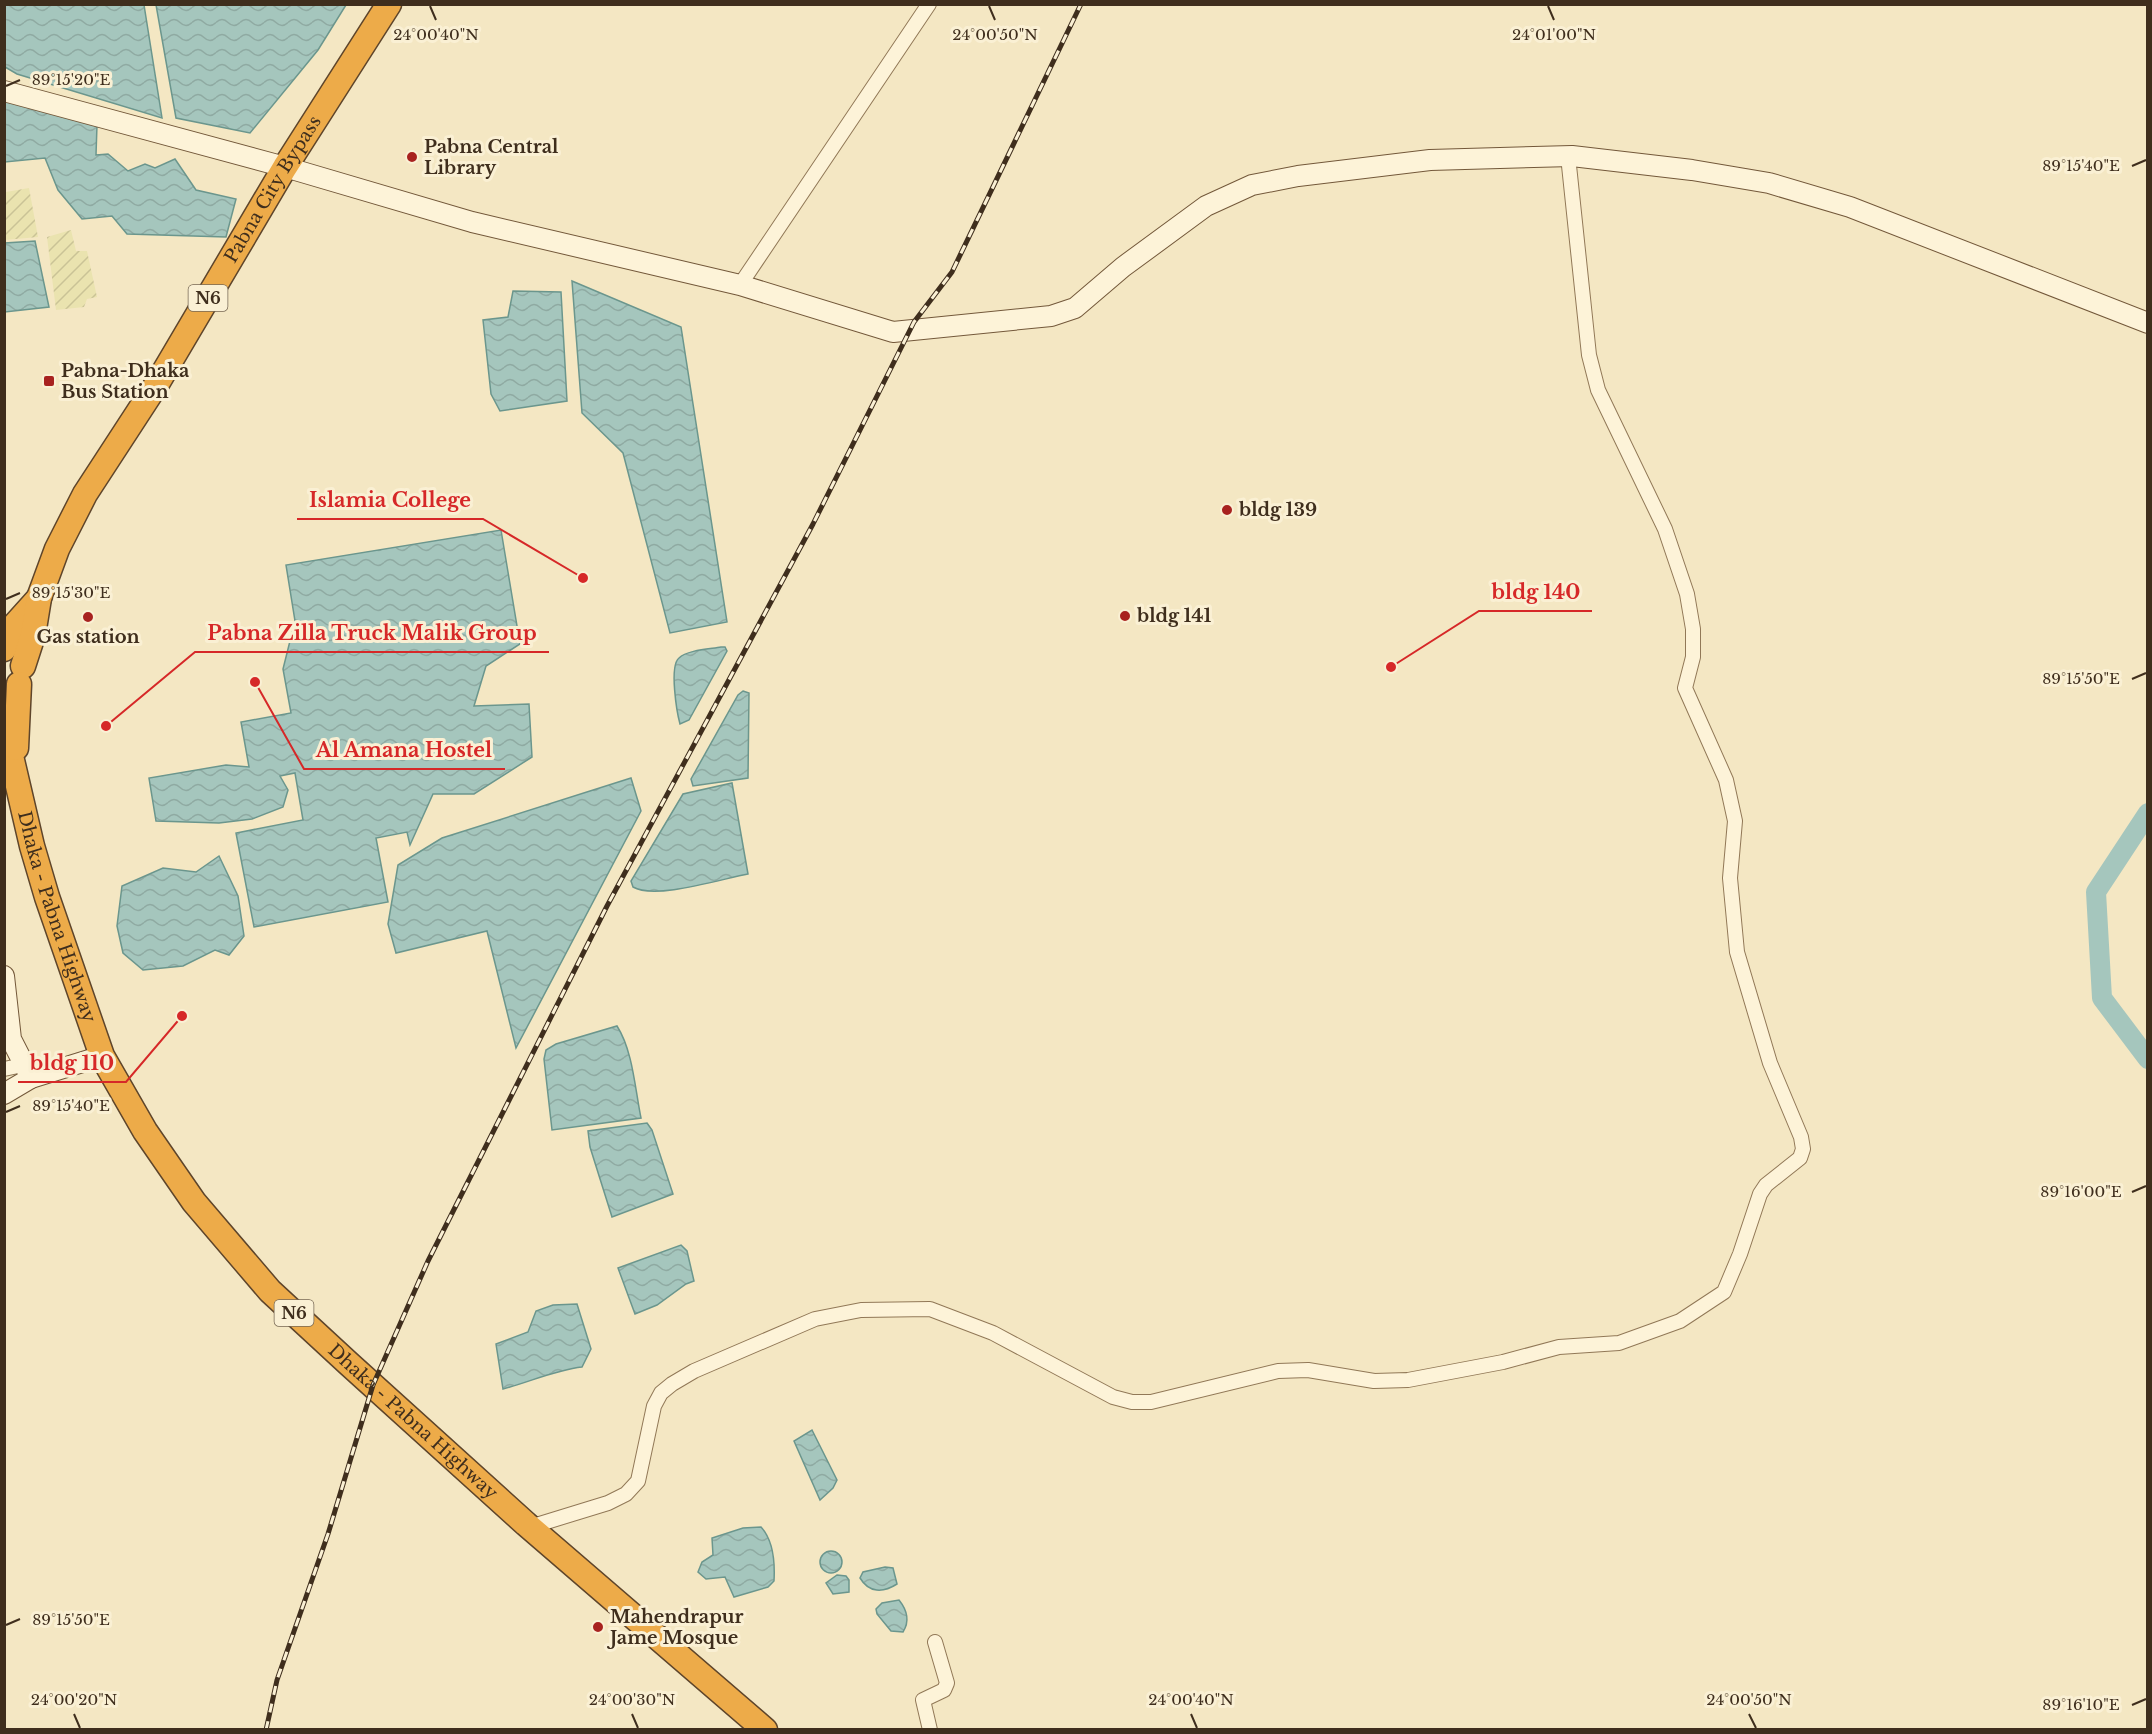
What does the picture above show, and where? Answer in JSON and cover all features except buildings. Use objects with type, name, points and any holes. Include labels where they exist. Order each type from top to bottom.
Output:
[{"type":"highway","name":"Pabna City Bypass","points":[[11,668],[12,628],[39,598],[57,549],[85,494],[158,382],[285,167],[389,4]]},
{"type":"highway","name":"Dhaka - Pabna Highway","points":[[11,668],[12,775]]},
{"type":"highway","name":"Dhaka - Pabna Highway","points":[[4,726],[12,775],[47,897],[102,1056],[145,1131],[194,1202],[270,1291],[530,1527],[765,1730]]},
{"type":"main road","points":[[4,91],[285,167],[472,222],[741,285],[892,332],[1051,315],[1075,308],[1123,267],[1206,206],[1252,185],[1299,176],[1430,160],[1568,156],[1692,170],[1769,183],[1850,207],[2148,322]]},
{"type":"main road","points":[[4,976],[11,1039],[19,1071]]},
{"type":"main road","points":[[4,1094],[19,1071],[102,1056]]},
{"type":"street","points":[[741,285],[812,183],[929,4]]},
{"type":"street","points":[[530,1527],[608,1503],[626,1494],[638,1481],[654,1406],[661,1393],[672,1384],[694,1371],[794,1326],[861,1310],[930,1309],[944,1313],[993,1333],[1113,1397],[1132,1402],[1151,1402],[1278,1371],[1308,1370],[1374,1381],[1408,1380],[1503,1362],[1559,1347],[1619,1342],[1680,1322],[1724,1292],[1737,1263],[1760,1194],[1766,1185],[1800,1158],[1803,1149],[1801,1137],[1770,1063],[1737,952],[1730,879],[1736,821],[1726,780],[1685,688],[1693,657],[1693,629],[1687,594],[1665,529],[1598,390],[1589,355],[1568,156]]},
{"type":"street","points":[[930,1730],[923,1700],[944,1690],[947,1683],[935,1642]]},
{"type":"shaded area","points":[[29,188],[38,237],[5,240],[6,192]]},
{"type":"shaded area","points":[[71,230],[76,251],[87,251],[97,297],[87,299],[84,307],[56,310],[47,237]]},
{"type":"water","points":[[5,4],[144,5],[162,118],[17,74],[5,67]]},
{"type":"water","points":[[156,4],[346,5],[318,50],[250,133],[176,118]]},
{"type":"water","points":[[4,98],[97,125],[96,155],[108,154],[128,171],[145,164],[155,168],[175,159],[196,190],[236,199],[226,237],[127,234],[112,216],[82,219],[58,190],[45,158],[5,162]]},
{"type":"water","points":[[35,241],[49,307],[5,312],[5,243]]},
{"type":"water","points":[[572,281],[681,327],[727,622],[670,633],[623,453],[582,413]]},
{"type":"water","points":[[513,291],[561,292],[567,401],[500,411],[491,394],[483,320],[508,317]]},
{"type":"water","points":[[501,530],[520,644],[486,666],[474,706],[529,704],[532,757],[474,794],[433,794],[410,845],[407,832],[376,838],[388,902],[254,927],[236,833],[303,820],[295,773],[280,776],[288,790],[283,807],[252,819],[219,823],[156,821],[149,778],[226,765],[249,767],[241,722],[291,713],[283,669],[295,621],[286,565]]},
{"type":"water","points":[[725,647],[727,651],[689,720],[680,724],[675,690],[676,663],[687,653]]},
{"type":"water","points":[[743,691],[749,693],[748,778],[693,786],[691,779],[738,695]]},
{"type":"water","points":[[631,778],[641,811],[516,1048],[487,931],[396,953],[388,924],[398,865],[442,838]]},
{"type":"water","points":[[732,783],[748,874],[672,890],[643,890],[633,887],[631,881],[683,794]]},
{"type":"water","points":[[219,856],[238,896],[244,936],[229,955],[215,950],[183,966],[143,970],[123,953],[117,926],[122,886],[163,868],[196,872]]},
{"type":"water","points":[[617,1026],[630,1058],[641,1118],[552,1130],[544,1059],[546,1050],[556,1044]]},
{"type":"water","points":[[647,1123],[652,1130],[673,1194],[612,1217],[590,1147],[588,1131]]},
{"type":"water","points":[[681,1245],[687,1251],[694,1281],[686,1284],[657,1305],[635,1314],[618,1268]]},
{"type":"water","points":[[577,1304],[591,1349],[582,1367],[552,1373],[503,1389],[496,1344],[528,1332],[536,1311],[553,1305]]},
{"type":"water","points":[[812,1430],[837,1480],[833,1488],[820,1500],[794,1441]]},
{"type":"water","points":[[761,1527],[771,1545],[773,1559],[774,1581],[768,1587],[734,1597],[725,1577],[706,1579],[698,1572],[702,1562],[713,1555],[712,1538],[743,1528]]},
{"type":"water","points":[[831,1551],[839,1554],[842,1562],[839,1570],[831,1573],[823,1570],[820,1562],[823,1554]]},
{"type":"water","points":[[885,1567],[893,1568],[897,1584],[892,1587],[882,1590],[872,1589],[860,1578],[863,1572]]},
{"type":"water","points":[[837,1575],[846,1576],[849,1580],[849,1592],[833,1594],[826,1583]]},
{"type":"water","points":[[899,1600],[907,1616],[903,1632],[891,1631],[877,1614],[876,1609],[882,1603]]},
{"type":"waterway","points":[[2148,813],[2096,892],[2102,998],[2148,1059]]},
{"type":"railway","points":[[266,1730],[277,1680],[328,1534],[373,1385],[428,1261],[607,906],[813,524],[914,322],[952,272],[1081,4]]},
{"type":"place","name":"Pabna Central Library","points":[[412,157]]},
{"type":"place","name":"Pabna-Dhaka Bus Station","points":[[49,381]]},
{"type":"place","name":"bldg 139","points":[[1227,510]]},
{"type":"place","name":"Islamia College","points":[[583,578]]},
{"type":"place","name":"bldg 141","points":[[1125,616]]},
{"type":"place","name":"Gas station","points":[[88,617]]},
{"type":"place","name":"bldg 140","points":[[1391,667]]},
{"type":"place","name":"Al Amana Hostel","points":[[255,682]]},
{"type":"place","name":"Pabna Zilla Truck Malik Group","points":[[106,726]]},
{"type":"place","name":"bldg 110","points":[[182,1016]]},
{"type":"place","name":"Mahendrapur Jame Mosque","points":[[598,1627]]}]
